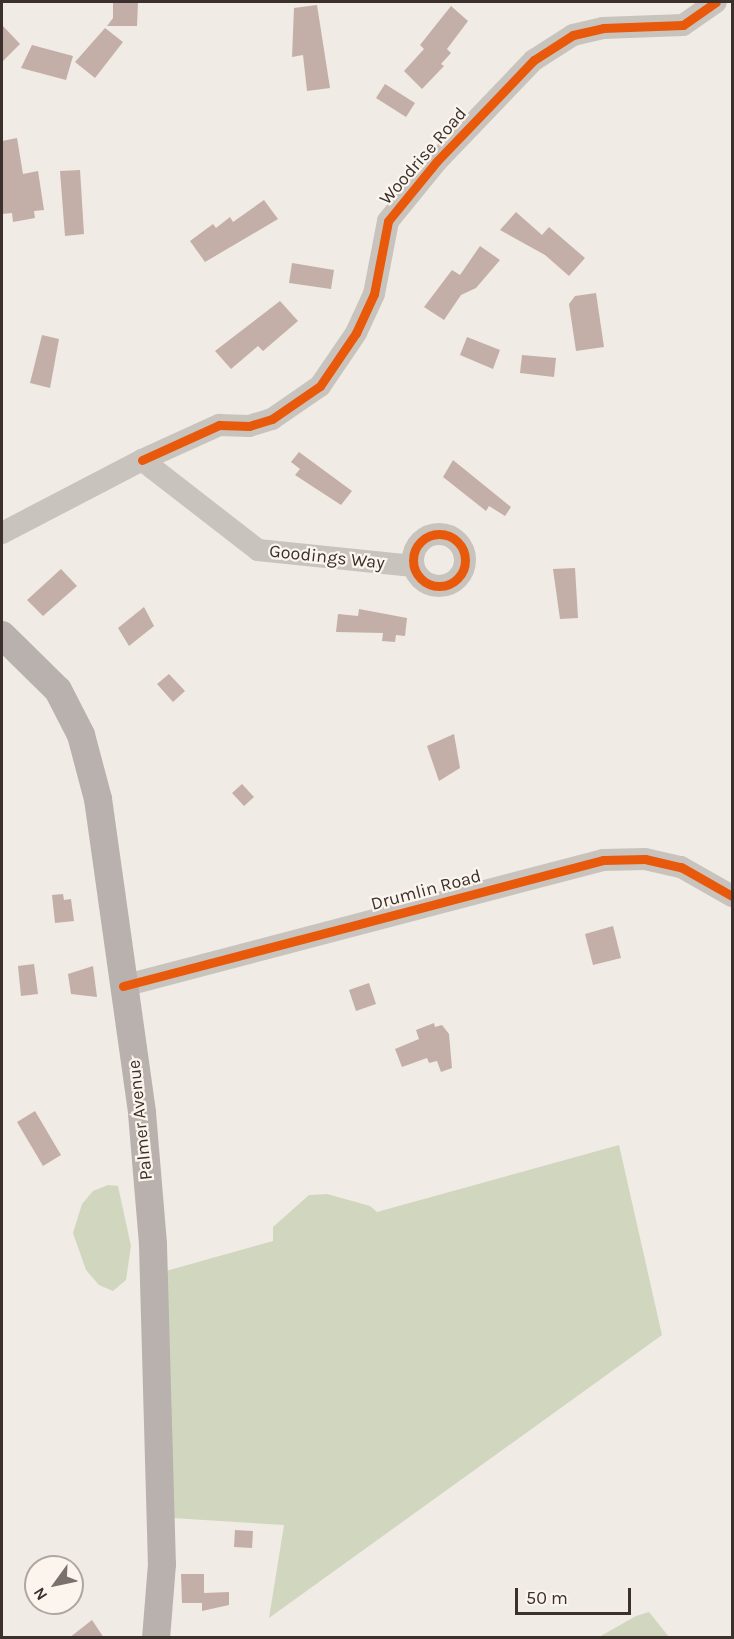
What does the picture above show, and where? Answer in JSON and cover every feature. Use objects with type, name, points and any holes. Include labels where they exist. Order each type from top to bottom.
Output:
[{"type":"main road","name":"Palmer Avenue","points":[[2,635],[58,690],[81,735],[98,800],[142,1113],[153,1245],[162,1564],[156,1638]]},
{"type":"street","name":"Woodrise Road","points":[[142,460],[219,425],[249,426],[272,419],[320,386],[356,333],[374,294],[388,221],[437,161],[534,60],[573,35],[603,28],[683,25],[716,2]]},
{"type":"street","points":[[2,533],[142,460]]},
{"type":"street","name":"Goodings Way","points":[[142,460],[258,550],[413,567]]},
{"type":"street","name":"Drumlin Road","points":[[123,986],[603,860],[645,859],[681,867],[732,896]]},
{"type":"green space","points":[[619,1145],[662,1335],[269,1618],[284,1525],[172,1518],[166,1271],[273,1241],[273,1227],[309,1195],[327,1194],[370,1206],[377,1212]]},
{"type":"green space","points":[[108,1185],[118,1186],[131,1246],[126,1280],[113,1291],[99,1285],[86,1270],[73,1233],[82,1204],[93,1191]]},
{"type":"green space","points":[[649,1612],[669,1637],[599,1637],[636,1616]]},
{"type":"building","points":[[113,2],[138,2],[137,26],[107,26],[113,18]]},
{"type":"building","points":[[317,5],[330,88],[307,91],[303,55],[292,57],[294,8]]},
{"type":"building","points":[[451,6],[468,21],[447,49],[451,53],[441,64],[444,66],[422,89],[404,71],[424,49],[420,45]]},
{"type":"building","points":[[2,25],[20,44],[2,62]]},
{"type":"building","points":[[105,28],[123,42],[95,78],[75,62]]},
{"type":"building","points":[[32,45],[73,56],[66,80],[21,68]]},
{"type":"building","points":[[385,84],[415,103],[406,117],[376,98]]},
{"type":"building","points":[[17,138],[23,174],[38,171],[44,210],[34,211],[35,218],[13,222],[12,213],[2,214],[2,141]]},
{"type":"building","points":[[80,170],[84,234],[65,236],[60,171]]},
{"type":"building","points":[[264,200],[278,219],[205,262],[190,241],[213,224],[216,228],[230,217],[233,222]]},
{"type":"building","points":[[516,212],[542,235],[549,227],[585,258],[569,276],[545,255],[500,230]]},
{"type":"building","points":[[480,246],[500,260],[476,288],[461,295],[444,320],[424,307],[452,270],[460,275]]},
{"type":"building","points":[[292,263],[334,270],[331,289],[289,283]]},
{"type":"building","points":[[596,293],[604,347],[576,351],[569,304],[575,296]]},
{"type":"building","points":[[280,301],[298,321],[263,351],[258,346],[231,369],[215,351]]},
{"type":"building","points":[[42,335],[59,339],[50,388],[30,383]]},
{"type":"building","points":[[467,337],[500,350],[493,369],[460,355]]},
{"type":"building","points":[[522,355],[556,358],[554,377],[520,373]]},
{"type":"building","points":[[299,452],[352,491],[341,505],[295,475],[300,469],[291,462]]},
{"type":"building","points":[[453,460],[511,507],[505,516],[489,506],[486,511],[443,477]]},
{"type":"building","points":[[575,568],[578,618],[560,619],[553,569]]},
{"type":"building","points":[[61,569],[77,586],[43,616],[27,600]]},
{"type":"building","points":[[144,607],[154,626],[129,646],[118,628]]},
{"type":"building","points":[[359,609],[407,618],[405,636],[396,635],[395,642],[382,641],[383,633],[336,632],[338,614],[358,616]]},
{"type":"building","points":[[169,674],[185,691],[173,702],[157,684]]},
{"type":"building","points":[[454,734],[460,768],[439,781],[427,746]]},
{"type":"building","points":[[242,784],[254,797],[244,806],[232,793]]},
{"type":"building","points":[[63,894],[64,900],[71,899],[74,921],[55,923],[52,895]]},
{"type":"building","points":[[613,926],[621,958],[593,965],[585,934]]},
{"type":"building","points":[[34,964],[38,994],[21,996],[18,966]]},
{"type":"building","points":[[93,966],[97,997],[71,994],[68,974]]},
{"type":"building","points":[[369,983],[376,1004],[356,1011],[349,990]]},
{"type":"building","points":[[434,1023],[435,1027],[442,1025],[449,1034],[452,1068],[441,1072],[437,1061],[429,1063],[427,1058],[402,1067],[395,1049],[419,1039],[416,1030]]},
{"type":"building","points":[[35,1111],[61,1155],[43,1166],[17,1122]]},
{"type":"building","points":[[235,1530],[253,1531],[252,1548],[234,1547]]},
{"type":"building","points":[[181,1574],[204,1574],[204,1593],[229,1592],[229,1605],[202,1611],[202,1603],[182,1603]]},
{"type":"building","points":[[92,1620],[104,1638],[69,1638]]},
{"type":"cycle path","points":[[142,460],[219,425],[249,426],[272,419],[320,386],[356,333],[374,294],[388,221],[437,161],[534,60],[573,35],[603,28],[683,25],[716,2]]},
{"type":"cycle path","points":[[434,534],[444,534],[458,541],[465,560],[458,579],[444,586],[434,586],[424,582],[417,575],[413,565],[413,555],[417,545],[424,538],[434,534]]},
{"type":"cycle path","points":[[123,986],[603,860],[645,859],[681,867],[732,896]]}]
